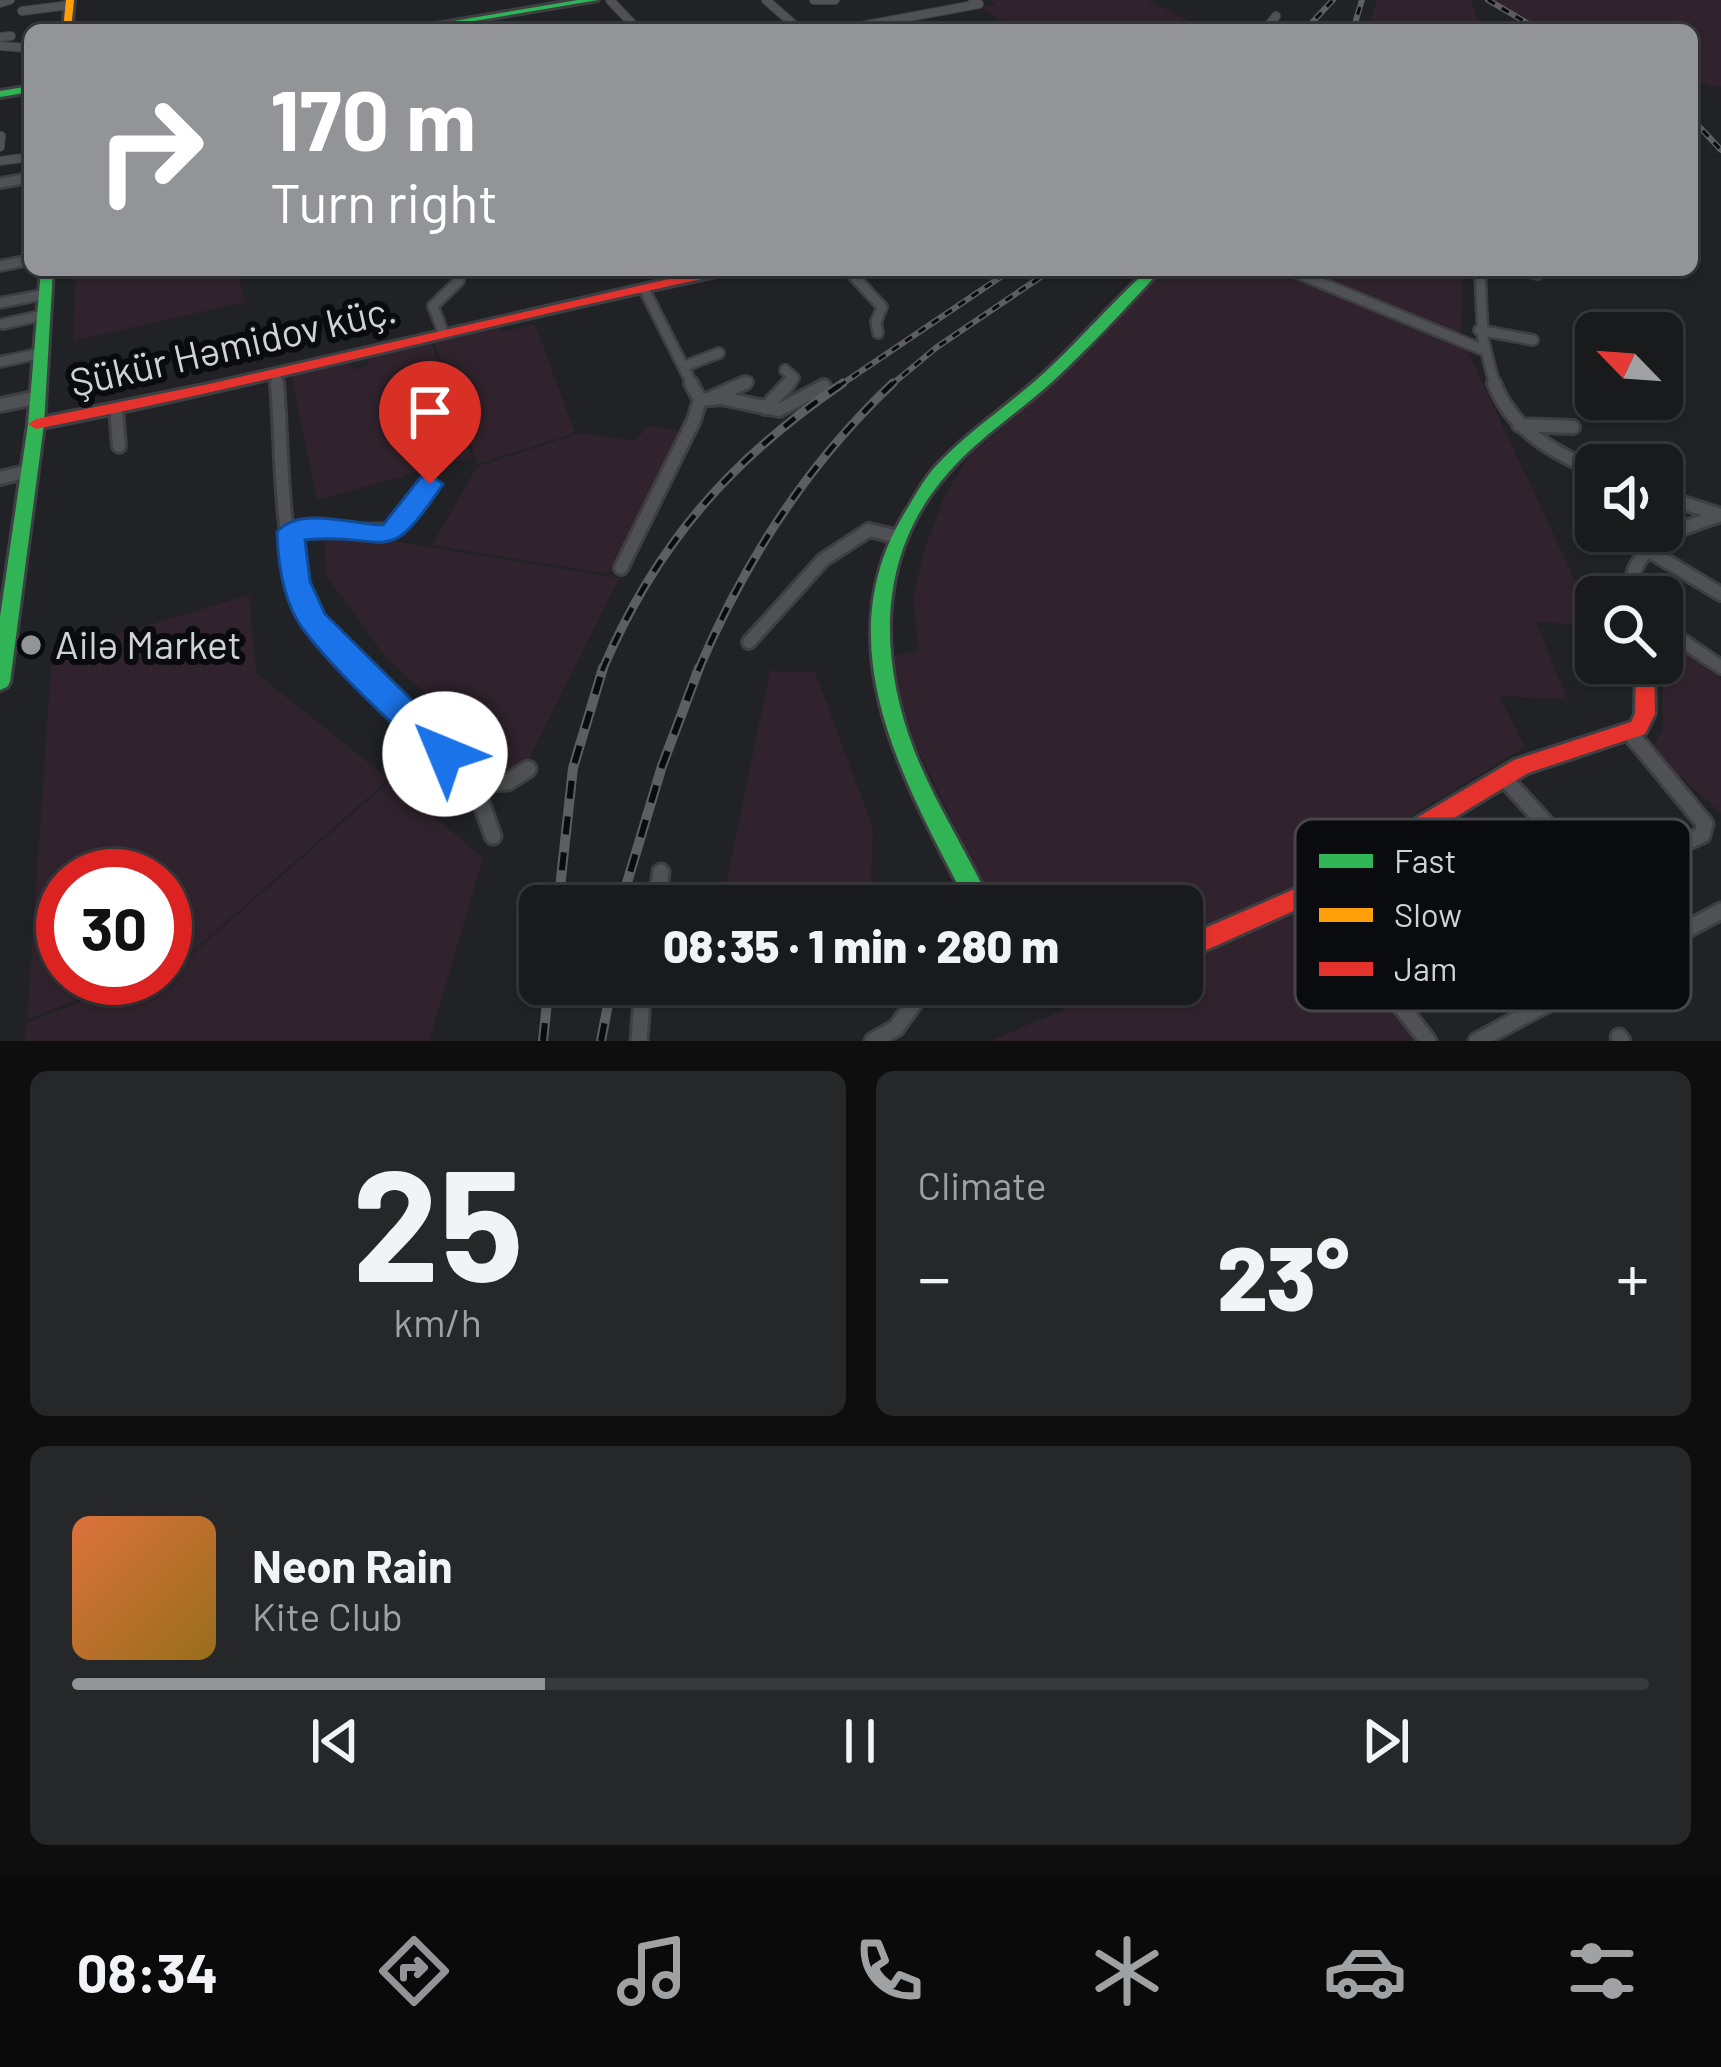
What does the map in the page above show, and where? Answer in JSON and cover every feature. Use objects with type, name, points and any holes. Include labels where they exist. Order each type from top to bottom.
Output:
[{"type":"street","points":[[0,3],[10,0]]},
{"type":"street","points":[[442,24],[594,0]]},
{"type":"street","points":[[610,0],[632,24]]},
{"type":"street","points":[[766,0],[793,24]]},
{"type":"street","points":[[814,0],[835,0]]},
{"type":"street","points":[[871,24],[979,4],[973,0]]},
{"type":"street","points":[[22,11],[70,3]]},
{"type":"street","points":[[1270,24],[1276,16]]},
{"type":"street","points":[[0,37],[11,36]]},
{"type":"street","points":[[13,61],[24,50]]},
{"type":"street","points":[[0,147],[2,136]]},
{"type":"street","points":[[0,682],[5,613],[36,424],[47,276]]},
{"type":"street","points":[[442,332],[433,306],[459,281],[457,276]]},
{"type":"street","name":"Şükür Həmidov küç.","points":[[36,424],[276,375],[584,297],[700,276]]},
{"type":"street","points":[[854,276],[882,307],[876,322],[878,333]]},
{"type":"street","points":[[971,885],[884,706],[874,611],[898,537],[934,479],[1095,334],[1120,299],[1148,276]]},
{"type":"street","points":[[1305,276],[1481,349]]},
{"type":"street","points":[[1480,276],[1481,349],[1518,425],[1550,451],[1575,462]]},
{"type":"street","points":[[644,289],[645,300],[706,399],[788,409],[824,386]]},
{"type":"street","points":[[0,303],[46,293]]},
{"type":"street","points":[[3,324],[44,315]]},
{"type":"street","points":[[1479,330],[1533,340]]},
{"type":"street","points":[[0,362],[42,353]]},
{"type":"street","points":[[685,366],[719,353]]},
{"type":"street","points":[[765,408],[794,378],[785,370]]},
{"type":"street","points":[[276,375],[296,581],[313,621],[474,783],[493,836]]},
{"type":"street","points":[[621,568],[706,399],[748,382]]},
{"type":"street","points":[[0,405],[39,397]]},
{"type":"street","points":[[116,410],[119,446]]},
{"type":"street","points":[[1518,425],[1573,427]]},
{"type":"street","points":[[0,478],[29,471]]},
{"type":"street","points":[[291,532],[328,528],[386,536],[397,529],[430,484]]},
{"type":"street","points":[[1683,503],[1721,515]]},
{"type":"street","points":[[1683,532],[1721,515]]},
{"type":"street","points":[[748,642],[796,586],[857,534],[872,530],[898,537]]},
{"type":"street","points":[[1651,552],[1721,594]]},
{"type":"street","points":[[1683,641],[1721,668]]},
{"type":"street","points":[[1433,819],[1540,758],[1630,733],[1645,715],[1645,684]]},
{"type":"street","points":[[1630,733],[1705,824],[1702,835],[1691,840]]},
{"type":"street","points":[[474,783],[508,782],[528,769]]},
{"type":"street","points":[[1503,777],[1542,819]]},
{"type":"street","points":[[659,885],[661,872]]},
{"type":"street","points":[[1203,941],[1295,900]]},
{"type":"street","points":[[1691,926],[1721,911]]},
{"type":"street","points":[[638,1041],[641,1005]]},
{"type":"street","points":[[873,1041],[896,1028],[913,1005]]},
{"type":"street","points":[[1405,1011],[1428,1041]]},
{"type":"street","points":[[1477,1041],[1530,1011]]},
{"type":"shaded area","points":[[990,0],[1147,0],[1195,24],[1008,24],[981,7],[995,4]]},
{"type":"shaded area","points":[[1377,0],[1471,0],[1479,24],[1370,24]]},
{"type":"shaded area","points":[[1493,0],[1721,0],[1721,87],[1698,83],[1698,24],[1535,24]]},
{"type":"shaded area","points":[[76,276],[239,276],[244,302],[73,341]]},
{"type":"shaded area","points":[[1156,276],[1292,276],[1467,350],[1575,580],[1575,624],[1536,622],[1567,699],[1499,696],[1525,747],[1406,819],[1295,819],[1295,885],[1203,926],[1203,885],[984,885],[918,750],[897,692],[891,657],[919,650],[913,598],[925,548],[945,495],[969,456],[1043,393],[1108,328],[1122,303]]},
{"type":"shaded area","points":[[1312,276],[1463,276],[1461,339]]},
{"type":"shaded area","points":[[498,322],[502,332],[535,324],[575,433],[478,464],[433,339]]},
{"type":"shaded area","points":[[430,339],[471,457],[317,500],[291,374],[348,360],[353,369],[360,368],[367,366],[371,354]]},
{"type":"shaded area","points":[[648,426],[683,431],[609,574],[432,545],[477,467],[580,433],[635,441]]},
{"type":"shaded area","points":[[325,530],[619,578],[528,761],[506,769],[385,656],[326,575]]},
{"type":"shaded area","points":[[249,595],[256,673],[389,779],[192,952],[192,849],[39,849],[52,654]]},
{"type":"shaded area","points":[[1683,650],[1721,680],[1721,813],[1651,750],[1663,730],[1663,684],[1683,684]]},
{"type":"shaded area","points":[[770,671],[815,672],[873,828],[871,885],[726,885]]},
{"type":"shaded area","points":[[391,780],[483,858],[429,1041],[25,1041],[26,1023],[72,1005],[192,1005],[192,954]]},
{"type":"shaded area","points":[[36,888],[36,1005],[64,1005],[27,1019]]},
{"type":"shaded area","points":[[1295,909],[1295,1011],[1395,1011],[1419,1041],[990,1041],[1075,1005],[1203,1005],[1203,950]]},
{"type":"railway","points":[[1311,24],[1333,0]]},
{"type":"railway","points":[[1355,24],[1362,0]]},
{"type":"railway","points":[[1488,0],[1529,24]]},
{"type":"railway","points":[[1698,125],[1721,150]]},
{"type":"railway","points":[[839,386],[1002,276]]},
{"type":"railway","points":[[890,386],[937,347],[1042,276]]},
{"type":"railway","points":[[602,670],[646,584],[700,508],[766,442],[843,383]]},
{"type":"railway","points":[[890,386],[893,383]]},
{"type":"railway","points":[[698,671],[736,591],[780,516],[833,447],[890,386]]},
{"type":"railway","points":[[626,885],[662,766],[699,668]]},
{"type":"railway","points":[[560,885],[573,768],[602,670]]},
{"type":"railway","points":[[543,1041],[547,1005]]},
{"type":"railway","points":[[601,1041],[608,1005]]},
{"type":"traffic: fast","points":[[442,24],[594,0]]},
{"type":"traffic: fast","points":[[0,94],[24,90]]},
{"type":"traffic: fast","points":[[0,682],[36,424],[47,276]]},
{"type":"traffic: fast","points":[[970,885],[927,802],[887,698],[879,645],[882,592],[898,538],[942,469],[1059,367],[1149,276]]},
{"type":"traffic: slow","points":[[68,24],[70,0]]},
{"type":"traffic: jam","points":[[36,424],[699,276]]},
{"type":"traffic: jam","points":[[1433,819],[1521,766],[1638,728],[1645,714],[1645,684]]},
{"type":"traffic: jam","points":[[1203,941],[1295,900]]},
{"type":"place","name":"Ailə Market","points":[[31,645]]},
{"type":"route","points":[[430,484],[397,529],[386,536],[328,528],[291,532],[296,581],[313,621],[445,754]]}]
